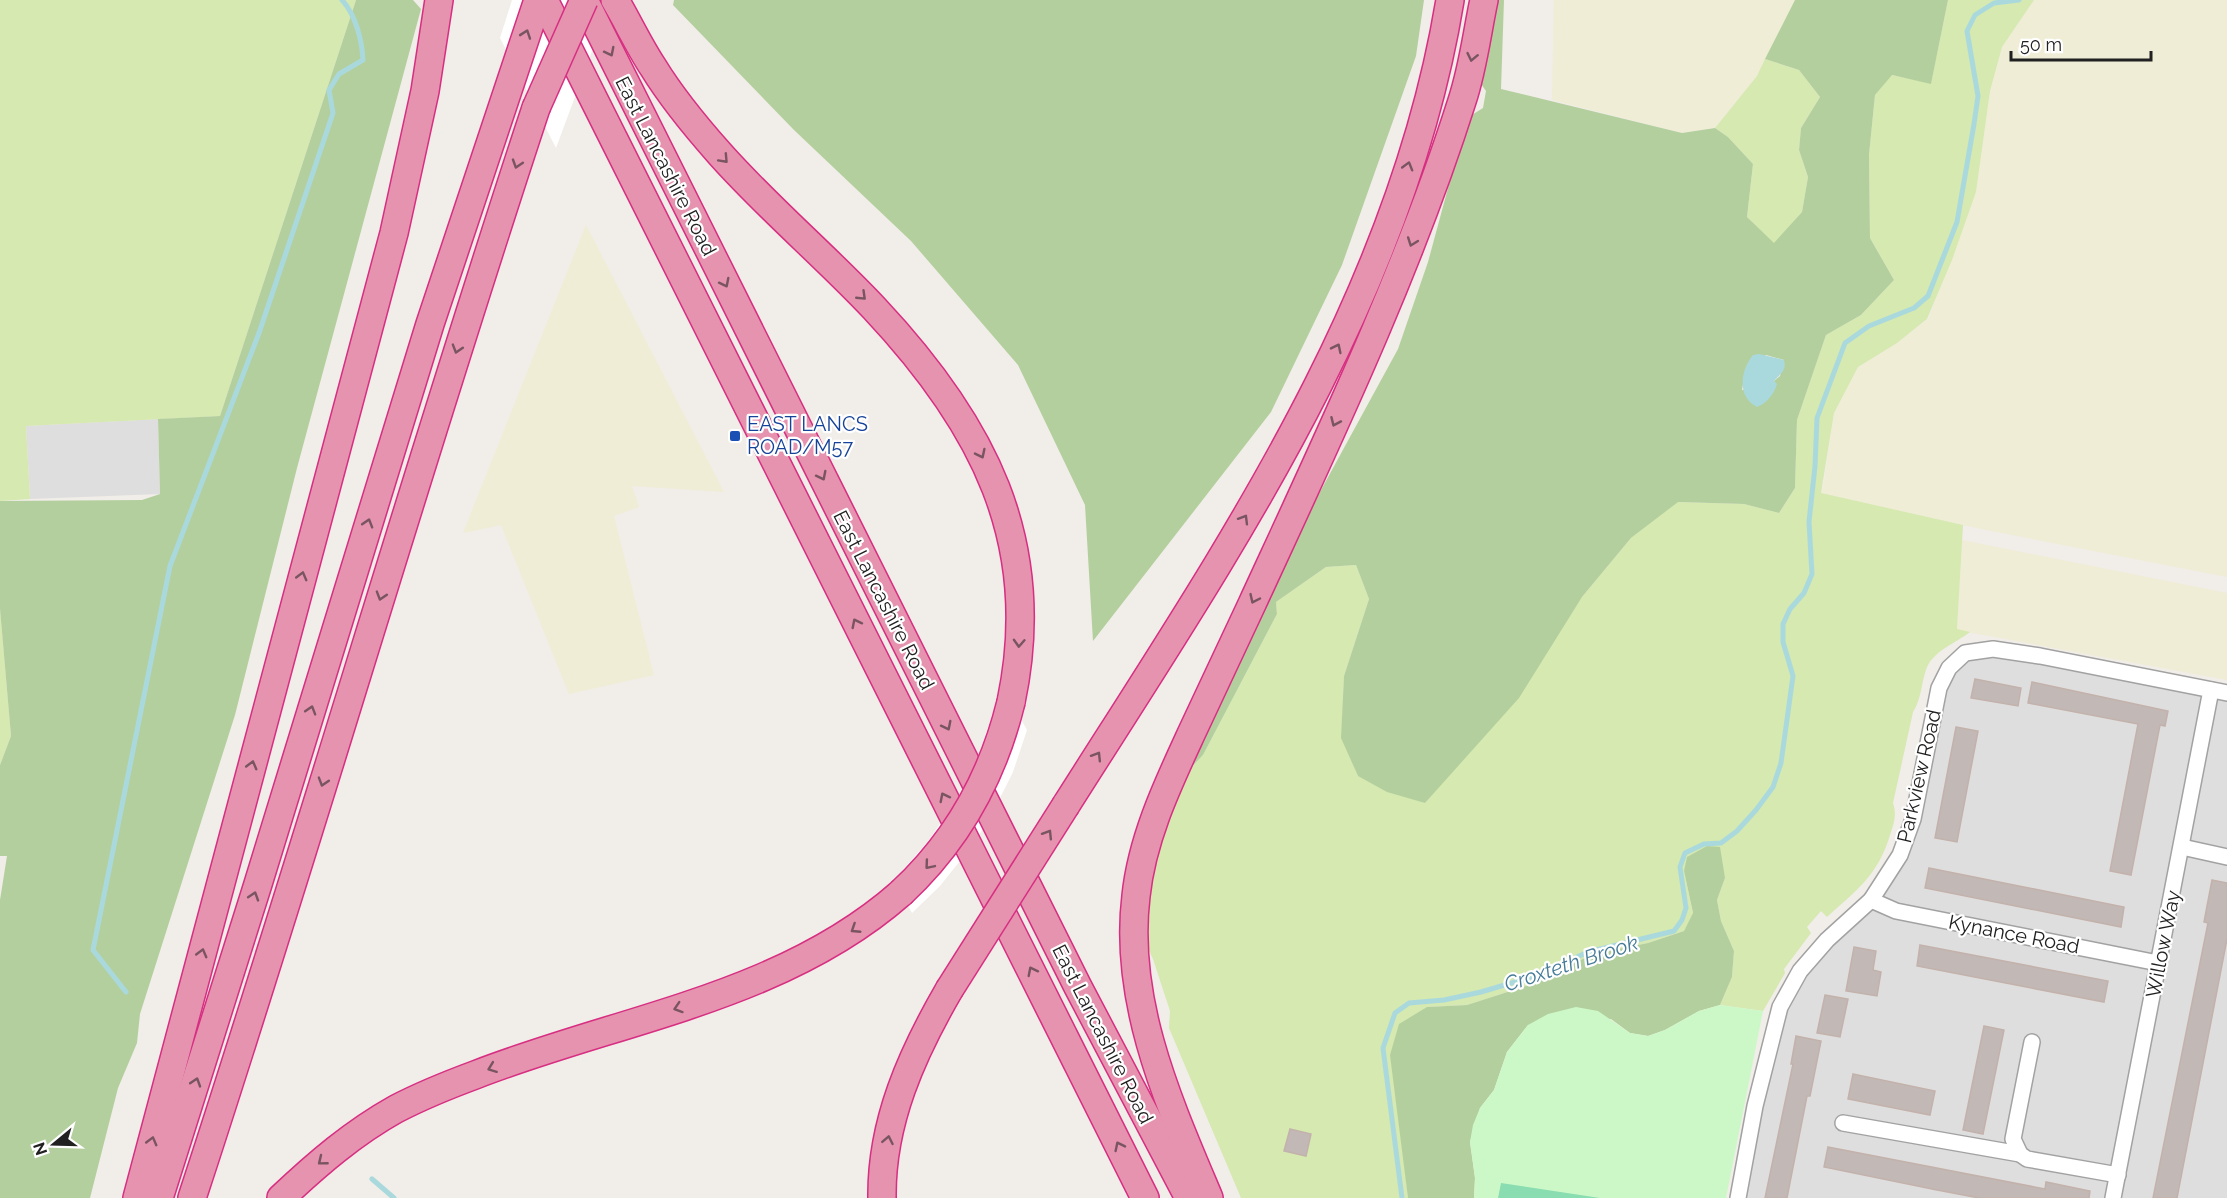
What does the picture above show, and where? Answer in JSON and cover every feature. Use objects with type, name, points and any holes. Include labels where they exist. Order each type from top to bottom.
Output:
[{"type":"highway","points":[[137,1198],[393,233],[424,91],[439,0]]},
{"type":"highway","points":[[159,1198],[430,324],[538,0]]},
{"type":"highway","name":"East Lancashire Road","points":[[544,0],[1145,1198]]},
{"type":"highway","points":[[192,1198],[268,962],[470,307],[573,0]]},
{"type":"highway","points":[[536,108],[584,0]]},
{"type":"highway","name":"East Lancashire Road","points":[[584,0],[1072,976],[1189,1198]]},
{"type":"highway","points":[[281,1198],[316,1165],[354,1135],[396,1109],[443,1087],[512,1060],[753,982],[822,950],[872,918],[901,893],[935,858],[968,811],[992,765],[1011,702],[1020,645],[1018,575],[1011,537],[1000,498],[973,437],[953,403],[911,349],[873,307],[738,173],[687,114],[654,68],[615,0]]},
{"type":"highway","points":[[882,1198],[885,1152],[897,1100],[927,1028],[1260,493],[1299,423],[1347,327],[1404,182],[1429,94],[1450,0]]},
{"type":"highway","points":[[1209,1198],[1174,1114],[1150,1043],[1139,994],[1134,939],[1136,895],[1140,872],[1146,846],[1168,784],[1317,463],[1400,276],[1463,98],[1484,0]]},
{"type":"street","name":"Parkview Road","points":[[1738,1198],[1755,1106],[1780,1007],[1800,971],[1827,940],[1871,900],[1900,855],[1913,819],[1939,688],[1949,668],[1965,653],[1993,649],[2040,656],[2227,693]]},
{"type":"street","name":"Willow Way","points":[[2113,1198],[2211,690]]},
{"type":"street","points":[[2182,847],[2227,857]]},
{"type":"street","name":"Kynance Road","points":[[1871,900],[1896,911],[2158,963]]},
{"type":"street","points":[[2020,1154],[2013,1139],[2032,1042]]},
{"type":"street","points":[[1844,1123],[2020,1154],[2027,1159],[2118,1175]]},
{"type":"shaded area","points":[[1554,0],[1795,0],[1757,76],[1715,128],[1682,133],[1552,100]]},
{"type":"shaded area","points":[[2034,0],[2227,0],[2227,577],[1986,530],[1821,494],[1834,413],[1858,367],[1897,343],[1928,319],[1976,192],[1990,91],[2002,47]]},
{"type":"shaded area","points":[[586,225],[724,492],[632,486],[639,507],[614,516],[654,675],[569,694],[501,525],[463,533]]},
{"type":"shaded area","points":[[158,419],[160,494],[30,499],[26,426]]},
{"type":"shaded area","points":[[1962,540],[2227,593],[2227,680],[1957,630]]},
{"type":"shaded area","points":[[1993,649],[2227,693],[2227,1198],[1738,1198],[1780,1007],[1900,855],[1949,668]]},
{"type":"green space","points":[[0,0],[356,0],[220,416],[26,426],[30,499],[0,501]]},
{"type":"green space","points":[[356,0],[413,0],[421,9],[297,468],[235,715],[140,1014],[137,1043],[118,1088],[90,1198],[0,1198],[0,900],[7,856],[0,856],[0,765],[11,736],[0,609],[0,501],[142,500],[160,494],[158,419],[220,416]]},
{"type":"green space","points":[[674,0],[1424,0],[1416,56],[1342,265],[1271,412],[1093,641],[1085,505],[1018,365],[911,241],[794,130],[673,5]]},
{"type":"green space","points":[[1493,0],[1504,0],[1501,89],[1682,133],[1715,128],[1728,137],[1753,164],[1747,217],[1774,243],[1802,212],[1808,177],[1799,150],[1801,128],[1820,97],[1799,70],[1765,59],[1795,0],[1948,0],[1931,84],[1892,75],[1875,95],[1869,155],[1870,238],[1894,280],[1861,315],[1826,335],[1797,420],[1795,488],[1779,513],[1744,504],[1678,502],[1631,538],[1582,597],[1519,698],[1425,803],[1387,792],[1358,776],[1341,738],[1344,676],[1369,599],[1356,565],[1326,567],[1276,602],[1277,614],[1203,755],[1184,775],[1297,534],[1398,349],[1428,262],[1467,118],[1483,108],[1486,91],[1476,77]],"holes":[[[1766,355],[1784,360],[1780,376],[1774,381],[1775,384],[1742,390],[1746,368]]]},
{"type":"green space","points":[[1948,0],[2034,0],[2002,47],[1990,91],[1976,192],[1952,260],[1927,319],[1897,343],[1858,367],[1834,413],[1821,493],[1963,525],[1957,629],[1970,632],[1940,651],[1927,667],[1913,712],[1893,803],[1894,823],[1885,849],[1873,871],[1827,917],[1821,911],[1807,927],[1811,933],[1784,969],[1785,973],[1763,1011],[1720,1005],[1732,977],[1734,951],[1721,921],[1717,900],[1725,878],[1684,871],[1693,914],[1684,931],[1648,943],[1593,954],[1529,985],[1467,1005],[1427,1007],[1401,1129],[1408,1198],[1241,1198],[1169,1028],[1170,1011],[1153,959],[1142,936],[1155,852],[1184,775],[1203,755],[1277,614],[1276,602],[1326,567],[1356,565],[1369,599],[1344,676],[1342,738],[1358,776],[1425,803],[1582,597],[1631,538],[1677,502],[1744,504],[1779,513],[1795,488],[1797,420],[1826,335],[1861,315],[1894,280],[1870,238],[1869,155],[1875,95],[1891,75],[1931,83]],"holes":[[[1290,1129],[1311,1134],[1306,1156],[1284,1151]]]},
{"type":"green space","points":[[1765,59],[1799,70],[1820,97],[1801,128],[1799,150],[1808,177],[1802,212],[1774,244],[1747,217],[1753,164],[1728,137],[1715,128],[1757,76]]},
{"type":"green space","points":[[0,609],[11,736],[0,765]]},
{"type":"green space","points":[[1707,846],[1720,847],[1725,878],[1717,900],[1721,921],[1734,951],[1732,977],[1720,1005],[1699,1011],[1665,1030],[1648,1036],[1630,1033],[1611,1019],[1528,1025],[1507,1052],[1494,1090],[1480,1108],[1470,1142],[1475,1178],[1474,1198],[1408,1198],[1390,1055],[1399,1024],[1427,1007],[1467,1005],[1529,985],[1593,954],[1648,943],[1684,931],[1693,913],[1684,871],[1687,857]]},
{"type":"green space","points":[[1720,1005],[1763,1011],[1726,1198],[1474,1198],[1475,1178],[1470,1142],[1473,1125],[1480,1108],[1494,1090],[1507,1052],[1528,1025],[1548,1014],[1576,1007],[1598,1011],[1630,1033],[1648,1036],[1665,1030],[1699,1011]]},
{"type":"green space","points":[[1501,1183],[1600,1198],[1498,1198]]},
{"type":"water","points":[[1759,354],[1784,360],[1785,367],[1774,381],[1777,384],[1772,395],[1757,407],[1746,397],[1743,376],[1753,355]]},
{"type":"pier","points":[[512,0],[611,0],[556,148],[500,38]]},
{"type":"pier","points":[[1000,681],[1027,730],[1013,772],[975,842],[940,886],[912,913],[894,880],[929,840],[959,795],[980,751],[994,709]]},
{"type":"building","points":[[1975,679],[2021,688],[2018,706],[1971,698]]},
{"type":"building","points":[[2032,682],[2168,711],[2165,726],[2160,725],[2131,875],[2110,871],[2138,724],[2028,703]]},
{"type":"building","points":[[1956,727],[1978,731],[1957,842],[1935,838]]},
{"type":"building","points":[[1929,868],[2124,907],[2121,927],[1925,888]]},
{"type":"building","points":[[2212,880],[2227,883],[2227,939],[2177,1198],[2153,1198],[2208,923],[2204,922]]},
{"type":"building","points":[[1920,945],[2108,981],[2104,1002],[1917,966]]},
{"type":"building","points":[[1854,947],[1876,951],[1873,970],[1881,972],[1877,996],[1846,991]]},
{"type":"building","points":[[1825,995],[1848,999],[1840,1037],[1817,1033]]},
{"type":"building","points":[[1984,1026],[2004,1030],[1983,1134],[1963,1130]]},
{"type":"building","points":[[1796,1036],[1821,1041],[1810,1096],[1807,1096],[1787,1198],[1765,1198],[1793,1064],[1791,1064]]},
{"type":"building","points":[[1853,1074],[1935,1091],[1930,1115],[1848,1099]]},
{"type":"building","points":[[1290,1129],[1311,1134],[1306,1156],[1284,1151]]},
{"type":"building","points":[[1828,1147],[2045,1189],[2046,1182],[2090,1191],[2089,1198],[1979,1198],[1937,1190],[1824,1167]]},
{"type":"waterway","points":[[126,992],[93,950],[170,566],[259,333],[333,113],[329,90],[339,74],[363,60],[357,27],[351,12],[342,0]]},
{"type":"waterway","name":"Croxteth Brook","points":[[1402,1198],[1383,1048],[1395,1013],[1409,1003],[1444,1000],[1481,992],[1535,976],[1588,952],[1674,931],[1682,920],[1686,908],[1680,867],[1685,853],[1704,844],[1721,843],[1737,831],[1773,787],[1781,763],[1793,676],[1783,642],[1783,624],[1790,609],[1804,593],[1812,574],[1809,522],[1817,418],[1845,343],[1869,326],[1914,308],[1928,296],[1957,222],[1974,124],[1978,96],[1967,31],[1975,15],[1994,3],[2019,0]]},
{"type":"waterway","points":[[372,1179],[394,1198]]},
{"type":"place","name":"EAST LANCS ROAD/M57","points":[[735,436]]}]
